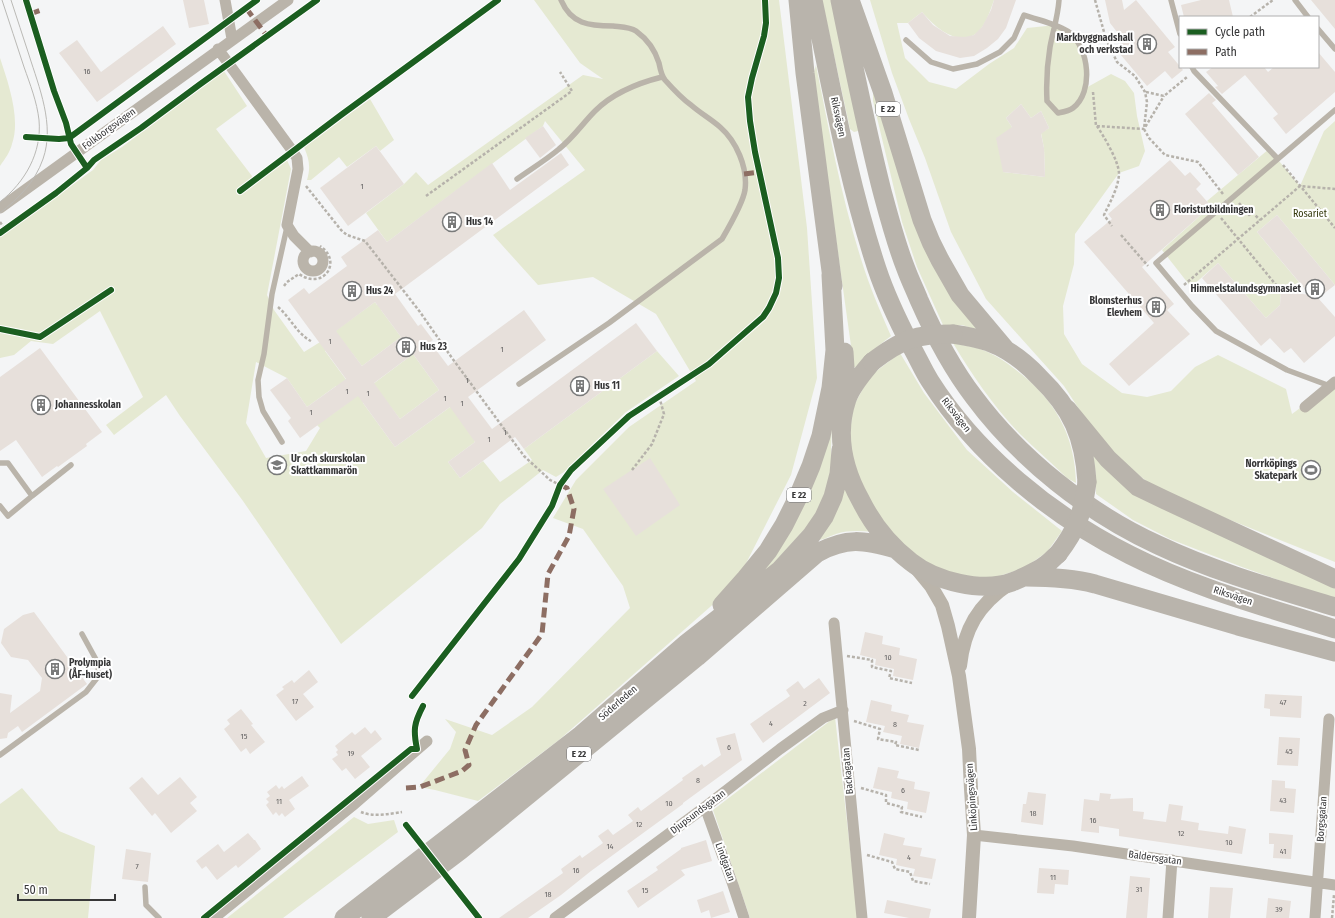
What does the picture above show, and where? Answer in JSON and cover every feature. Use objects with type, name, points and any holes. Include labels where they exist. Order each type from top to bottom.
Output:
[{"type":"highway","name":"E 22","points":[[687,643],[746,578],[768,551],[784,525],[811,466],[821,436],[831,388],[835,350],[831,275],[805,73],[798,0]]},
{"type":"highway","name":"Riksvägen","points":[[813,0],[844,146],[860,213],[877,270],[900,326],[930,381],[963,424],[983,447],[1011,474],[1045,503],[1102,541],[1176,576],[1335,629]]},
{"type":"highway","name":"Riksvägen","points":[[840,0],[869,142],[890,221],[906,270],[927,318],[950,363],[974,397],[996,424],[1032,460],[1061,485],[1094,510],[1123,527],[1157,545],[1199,563],[1335,607]]},
{"type":"highway","name":"E 22","points":[[850,0],[883,93],[922,220],[940,260],[960,295],[1007,351],[1028,366],[1053,390],[1067,409],[1076,427],[1086,462],[1087,482],[1084,504],[1080,520],[1070,539],[1058,554],[1044,566],[1017,580],[990,586],[958,584],[940,578],[911,563],[896,549]]},
{"type":"highway","points":[[831,275],[843,344],[847,398]]},
{"type":"highway","points":[[847,398],[858,379],[872,362],[892,347],[906,340],[936,334],[953,334],[976,338],[1007,351]]},
{"type":"highway","name":"Söderleden","points":[[344,918],[581,735],[687,643],[780,570],[811,536],[824,516],[833,497],[839,474],[842,428],[847,398]]},
{"type":"highway","points":[[1067,409],[1108,459],[1138,487],[1335,579]]},
{"type":"highway","points":[[841,450],[855,491],[878,529],[896,549]]},
{"type":"highway","name":"Söderleden","points":[[371,918],[467,846],[697,657],[817,553],[831,546],[846,542],[877,544],[896,549]]},
{"type":"highway","points":[[1017,580],[1050,577],[1073,579],[1335,652]]},
{"type":"street","points":[[225,0],[232,39]]},
{"type":"street","name":"Folkborgsvägen","points":[[0,208],[218,49],[288,0]]},
{"type":"street","points":[[218,49],[297,158],[298,169],[286,225],[294,236],[310,252]]},
{"type":"street","points":[[1305,407],[1332,384]]},
{"type":"street","name":"Linköpingsvägen","points":[[911,563],[931,586],[942,605],[959,676],[969,749],[974,835],[969,918]]},
{"type":"street","name":"Linköpingsvägen","points":[[959,676],[962,648],[973,619],[995,593],[1017,580]]},
{"type":"street","name":"Backagatan","points":[[834,623],[862,918]]},
{"type":"street","name":"Djupsundsgatan","points":[[555,918],[823,718],[843,714]]},
{"type":"street","name":"Borgsgatan","points":[[1315,918],[1329,719]]},
{"type":"street","points":[[214,918],[352,806],[427,741]]},
{"type":"street","name":"Lindgatan","points":[[705,807],[744,918]]},
{"type":"street","name":"Baldersgatan","points":[[974,835],[1017,839],[1172,860],[1335,885]]},
{"type":"street","points":[[1168,918],[1172,860]]},
{"type":"lane","points":[[519,384],[609,323],[722,239],[730,226],[745,190],[745,177],[737,148],[722,128],[677,94],[662,77],[653,48],[644,38],[635,30],[622,27],[583,24],[564,9],[560,0]]},
{"type":"lane","points":[[906,40],[931,62],[953,69],[976,64],[1000,52],[1014,38],[1024,16],[1056,25],[1070,32],[1078,41],[1085,58],[1087,73],[1080,100],[1072,109],[1058,113],[1047,101],[1046,79],[1050,46],[1056,25],[1059,0]]},
{"type":"lane","points":[[1171,0],[1179,30]]},
{"type":"lane","points":[[1294,0],[1307,16]]},
{"type":"lane","points":[[1319,30],[1335,49]]},
{"type":"lane","points":[[1193,69],[1277,158]]},
{"type":"lane","points":[[517,179],[559,149],[595,110],[612,97],[648,80],[662,77]]},
{"type":"lane","points":[[1332,384],[1287,370],[1216,331],[1178,290],[1156,263],[1335,110]]},
{"type":"lane","points":[[282,442],[262,410],[259,397],[258,380],[264,354],[272,294],[287,226]]},
{"type":"lane","points":[[0,463],[8,462],[32,496]]},
{"type":"lane","points":[[0,506],[8,516],[71,465]]},
{"type":"lane","points":[[0,754],[86,692],[97,678],[99,665],[82,634]]},
{"type":"lane","points":[[145,887],[146,905],[159,918]]},
{"type":"path","points":[[240,191],[498,0]]},
{"type":"path","points":[[1095,0],[1106,39],[1117,62],[1135,76],[1145,92],[1147,102],[1144,129],[1149,138],[1165,155],[1198,162],[1228,201]]},
{"type":"path","points":[[1251,16],[1272,0]]},
{"type":"path","points":[[1144,129],[1164,96],[1193,69]]},
{"type":"path","points":[[426,196],[572,91],[560,72]]},
{"type":"path","points":[[1085,81],[1093,84],[1096,126],[1111,149],[1119,173],[1114,194],[1104,216],[1112,226]]},
{"type":"path","points":[[1145,92],[1164,96]]},
{"type":"path","points":[[1096,126],[1144,129]]},
{"type":"path","points":[[1277,158],[1335,228]]},
{"type":"path","points":[[304,182],[341,230],[347,235],[365,241],[370,247],[420,312],[524,456],[550,480],[560,485]]},
{"type":"path","points":[[1178,290],[1300,186],[1335,189]]},
{"type":"path","points":[[1233,196],[1249,215],[1252,212],[1260,220]]},
{"type":"path","points":[[1216,212],[1281,291]]},
{"type":"path","points":[[0,222],[5,229]]},
{"type":"path","points":[[0,329],[40,337],[111,290]]},
{"type":"path","points":[[632,470],[652,444],[664,414],[659,396]]},
{"type":"path","points":[[837,654],[872,660],[872,668],[891,671],[889,678],[912,683]]},
{"type":"path","points":[[843,714],[880,729],[878,739],[896,742],[895,745],[919,750]]},
{"type":"path","points":[[849,785],[886,795],[886,803],[902,807],[902,812],[922,817]]},
{"type":"path","points":[[352,806],[363,813],[390,814],[402,812]]},
{"type":"path","points":[[857,853],[892,862],[896,870],[910,872],[913,881],[930,884]]},
{"type":"path","points":[[1332,918],[1335,885]]},
{"type":"green space","points":[[534,0],[779,0],[807,228],[817,378],[791,475],[735,585],[559,740],[478,801],[419,787],[450,749],[456,732],[445,719],[492,735],[532,707],[630,608],[623,586],[583,529],[553,518],[576,480],[629,427],[696,381],[656,314],[593,277],[538,285],[493,235],[585,170],[545,121],[543,126],[387,242],[366,213],[404,184],[416,172],[428,185],[583,75],[603,79],[580,63]]},
{"type":"green space","points":[[822,0],[832,0],[859,127],[858,131],[854,132],[850,129]]},
{"type":"green space","points":[[870,0],[994,0],[987,19],[981,29],[974,35],[967,37],[959,38],[952,36],[938,28],[922,12],[908,23],[897,23],[905,58],[929,82],[956,89],[989,64],[1014,48],[1027,28],[1056,25],[1070,32],[1085,58],[1084,89],[1111,74],[1125,81],[1134,93],[1137,116],[1145,151],[1139,166],[1119,173],[1075,234],[1074,264],[1063,306],[1064,334],[1082,364],[1122,393],[1147,397],[1171,391],[1195,367],[1218,355],[1286,389],[1292,414],[1335,382],[1335,562],[1198,507],[1150,484],[1125,464],[1094,432],[1064,386],[986,299],[951,232],[925,158],[892,73]],"holes":[[[1021,104],[1031,118],[1041,111],[1049,128],[1041,133],[1044,148],[1045,177],[1003,172],[1012,127],[1006,118]]]},
{"type":"green space","points":[[0,58],[7,78],[15,123],[11,147],[0,166]]},
{"type":"green space","points":[[816,65],[847,211],[861,259],[891,336],[868,354],[857,368],[854,367],[813,75]]},
{"type":"green space","points":[[224,71],[247,106],[216,129],[252,176],[254,184],[287,160],[291,169],[267,295],[274,310],[304,352],[325,339],[330,346],[325,351],[350,385],[336,386],[307,407],[287,378],[256,362],[246,423],[266,458],[306,451],[320,428],[317,425],[364,391],[363,403],[395,447],[457,402],[475,442],[448,462],[460,478],[483,461],[500,482],[532,460],[524,449],[657,351],[679,376],[626,412],[564,472],[556,477],[543,470],[500,504],[482,528],[341,644],[243,501],[166,395],[114,435],[106,425],[143,397],[100,311],[53,344],[31,341],[14,355],[0,358],[0,237],[93,170],[101,160],[122,147]]},
{"type":"green space","points":[[873,92],[977,324],[975,329],[962,325],[943,325],[917,267],[902,222],[873,101]]},
{"type":"green space","points":[[370,99],[394,140],[380,151],[376,146],[347,167],[339,157],[311,180],[307,180],[309,163],[304,147]]},
{"type":"green space","name":"Rosariet","points":[[1335,121],[1335,285],[1277,215],[1257,232],[1303,287],[1296,293],[1281,291],[1280,305],[1266,318],[1218,263],[1191,287],[1162,250],[1211,206],[1207,201],[1269,149],[1300,186],[1324,131]]},
{"type":"green space","points":[[384,300],[381,310],[401,337],[362,366],[335,331],[375,302],[377,305]]},
{"type":"green space","points":[[953,343],[977,348],[996,356],[1026,378],[1039,390],[1059,417],[1066,432],[1075,465],[1076,483],[1067,478],[1010,424],[984,390]]},
{"type":"green space","points":[[900,353],[924,393],[967,450],[1013,492],[1062,531],[1047,552],[1024,568],[996,577],[972,578],[939,570],[911,555],[864,498],[849,443],[853,407],[870,376]]},
{"type":"green space","points":[[413,354],[439,390],[400,419],[373,384]]},
{"type":"green space","points":[[832,426],[832,469],[826,495],[815,518],[762,576],[756,574]]},
{"type":"green space","points":[[1093,455],[1335,583],[1335,599],[1242,567],[1170,539],[1133,520],[1096,494],[1096,475]]},
{"type":"green space","points":[[844,482],[874,532],[845,532],[815,540]]},
{"type":"green space","points":[[835,717],[858,918],[750,918],[713,810]]},
{"type":"green space","points":[[22,788],[59,831],[95,846],[88,918],[0,918],[0,804]]},
{"type":"green space","points":[[354,817],[368,824],[394,820],[398,832],[283,918],[227,918]]},
{"type":"building","points":[[183,0],[204,0],[209,24],[189,28]]},
{"type":"building","points":[[994,0],[1016,0],[1006,28],[998,39],[974,56],[960,58],[936,51],[919,38],[908,23],[922,12],[933,25],[950,36],[965,37],[974,35],[982,27],[991,10]]},
{"type":"building","name":"Markbyggnadshall och verkstad","points":[[1105,0],[1122,0],[1124,10],[1136,0],[1175,47],[1168,52],[1179,65],[1179,68],[1183,70],[1172,79],[1165,71],[1147,86],[1115,48],[1124,41],[1110,23]]},
{"type":"building","points":[[1201,0],[1229,0],[1233,16],[1184,16],[1181,5]]},
{"type":"building","points":[[1311,0],[1335,0],[1335,29]]},
{"type":"building","points":[[163,26],[176,44],[97,102],[59,53],[77,40],[101,72]]},
{"type":"building","points":[[1319,53],[1335,72],[1335,92],[1286,134],[1273,118],[1278,114],[1245,75],[1222,94],[1215,87],[1218,86],[1206,72],[1212,68],[1265,68],[1268,72],[1273,68],[1319,68]]},
{"type":"building","points":[[1209,93],[1216,100],[1212,103],[1259,157],[1238,175],[1185,114]]},
{"type":"building","points":[[1021,104],[1031,118],[1041,111],[1049,128],[1041,134],[1044,148],[1045,177],[1003,172],[996,138],[1012,127],[1006,118]]},
{"type":"building","points":[[543,126],[556,145],[540,158],[525,138]]},
{"type":"building","points":[[376,146],[404,184],[348,226],[320,188]]},
{"type":"building","points":[[561,153],[569,165],[395,294],[418,326],[421,324],[433,340],[430,342],[448,366],[524,310],[546,340],[468,397],[492,429],[636,323],[657,351],[524,449],[515,437],[460,478],[448,462],[475,442],[450,407],[395,447],[358,396],[300,438],[288,421],[291,418],[270,390],[287,378],[307,407],[346,379],[288,300],[304,288],[309,294],[347,266],[341,257],[378,230],[387,242],[492,163],[510,190]],"holes":[[[375,302],[401,337],[362,366],[336,331]],[[413,354],[439,390],[400,419],[374,383]]]},
{"type":"building","points":[[1170,160],[1185,176],[1190,172],[1201,184],[1196,189],[1211,206],[1142,267],[1174,304],[1167,310],[1190,334],[1129,386],[1109,364],[1154,323],[1084,242],[1112,219],[1108,214]]},
{"type":"building","name":"Himmelstalundsgymnasiet","points":[[1277,215],[1335,285],[1318,298],[1335,317],[1335,336],[1304,363],[1291,348],[1284,353],[1270,338],[1261,346],[1202,278],[1218,263],[1266,318],[1280,305],[1281,291],[1310,295],[1257,232]]},
{"type":"building","name":"Johannesskolan","points":[[40,348],[102,432],[86,444],[87,446],[42,477],[16,440],[0,451],[0,377]]},
{"type":"building","points":[[650,458],[680,505],[636,536],[603,489]]},
{"type":"building","name":"Prolympia (ÅF-huset)","points":[[34,612],[87,684],[22,732],[18,726],[8,733],[7,738],[0,739],[0,693],[12,695],[10,713],[40,691],[42,678],[28,660],[11,657],[1,643],[4,629],[23,615]]},
{"type":"building","points":[[865,632],[883,636],[882,644],[900,648],[899,655],[917,659],[913,680],[893,676],[894,669],[875,665],[876,659],[860,655]]},
{"type":"building","points":[[309,670],[318,682],[303,694],[314,707],[296,721],[276,695],[284,689],[282,687],[292,680],[294,683]]},
{"type":"building","points":[[819,678],[830,693],[763,743],[750,724],[790,696],[786,690],[798,681],[804,689]]},
{"type":"building","points":[[1265,694],[1302,696],[1301,718],[1270,716],[1270,709],[1264,708]]},
{"type":"building","points":[[871,700],[892,705],[891,711],[909,715],[907,722],[924,725],[919,748],[900,744],[902,736],[883,732],[885,726],[866,722]]},
{"type":"building","points":[[241,709],[253,724],[251,725],[265,742],[250,754],[246,748],[241,752],[224,729],[230,724],[227,720]]},
{"type":"building","points":[[365,727],[371,734],[375,730],[382,739],[361,756],[370,767],[355,779],[346,768],[342,771],[332,759],[338,755],[336,752],[338,750],[335,746],[352,732],[355,735]]},
{"type":"building","points":[[735,733],[742,760],[528,918],[499,918],[563,873],[561,869],[580,855],[582,858],[603,843],[598,836],[608,829],[613,835],[633,821],[628,815],[638,807],[641,811],[702,764],[704,767],[721,755],[716,738]]},
{"type":"building","points":[[1279,737],[1300,738],[1298,766],[1277,765]]},
{"type":"building","points":[[878,767],[899,771],[897,778],[915,782],[914,789],[930,792],[926,813],[907,809],[908,802],[891,798],[892,792],[873,788]]},
{"type":"building","points":[[302,776],[309,786],[289,800],[295,809],[285,817],[282,813],[279,816],[276,812],[273,815],[266,805],[269,802],[266,799],[270,796],[267,792],[276,785],[279,789],[282,786],[284,789]]},
{"type":"building","points":[[142,777],[158,795],[180,777],[197,797],[190,803],[197,811],[171,833],[155,813],[152,816],[129,788]]},
{"type":"building","points":[[1272,780],[1285,781],[1285,788],[1296,789],[1294,813],[1270,811]]},
{"type":"building","points":[[1028,792],[1046,794],[1043,825],[1021,822],[1023,804],[1026,804]]},
{"type":"building","points":[[1100,793],[1111,794],[1110,799],[1133,798],[1133,811],[1144,812],[1143,819],[1166,822],[1169,804],[1183,806],[1181,820],[1199,823],[1198,830],[1228,834],[1229,826],[1246,829],[1242,854],[1119,836],[1119,829],[1099,826],[1099,833],[1081,831],[1084,799],[1099,801]]},
{"type":"building","points":[[248,833],[261,849],[238,868],[236,865],[217,880],[206,866],[202,869],[196,861],[218,844],[224,852]]},
{"type":"building","points":[[884,833],[905,838],[903,845],[922,848],[920,856],[936,859],[932,879],[913,876],[915,869],[896,865],[897,859],[879,855]]},
{"type":"building","points":[[1269,833],[1293,835],[1291,859],[1273,858],[1274,844],[1269,844]]},
{"type":"building","points":[[706,840],[712,861],[681,870],[685,875],[638,908],[627,891],[658,870],[656,867],[681,848]]},
{"type":"building","points":[[126,849],[151,853],[148,882],[122,879]]},
{"type":"building","points":[[1039,868],[1069,870],[1068,885],[1055,884],[1054,894],[1037,893]]},
{"type":"building","points":[[1130,876],[1150,878],[1147,918],[1126,918]]},
{"type":"building","points":[[1210,887],[1233,888],[1230,918],[1208,918]]},
{"type":"building","points":[[723,891],[730,912],[711,918],[709,910],[701,913],[697,900]]},
{"type":"building","points":[[1268,898],[1291,901],[1289,918],[1266,918]]},
{"type":"building","points":[[887,900],[931,909],[929,918],[909,918],[884,913]]},
{"type":"tram line","points":[[0,202],[17,185],[30,166],[38,144],[39,132],[39,120],[35,100],[2,0]]},
{"type":"tram line","points":[[0,213],[26,189],[36,175],[43,159],[47,133],[41,93],[11,0]]},
{"type":"marked path","points":[[246,8],[267,36]]},
{"type":"marked path","points":[[30,14],[44,9]]},
{"type":"marked path","points":[[744,174],[760,172]]},
{"type":"marked path","points":[[406,788],[420,787],[462,771],[469,765],[465,750],[476,725],[542,634],[548,574],[569,536],[574,509],[567,488],[560,485]]},
{"type":"cycle path","points":[[26,0],[54,91],[66,123],[71,144],[87,168]]},
{"type":"cycle path","points":[[26,137],[59,139],[69,138],[257,0]]},
{"type":"cycle path","points":[[0,233],[56,193],[87,168],[94,160],[141,128],[317,0]]},
{"type":"cycle path","points":[[240,191],[498,0]]},
{"type":"cycle path","points":[[412,696],[519,559],[552,506],[560,485],[571,470],[629,416],[709,364],[763,317],[769,308],[776,293],[779,278],[778,258],[755,152],[748,97],[764,36],[766,23],[765,0]]},
{"type":"cycle path","points":[[0,329],[40,337],[111,290]]},
{"type":"cycle path","points":[[204,918],[411,749],[417,749],[415,727],[423,706]]},
{"type":"cycle path","points":[[406,825],[479,918]]},
{"type":"place","name":"Markbyggnadshall och verkstad","points":[[1147,44]]},
{"type":"place","name":"Floristutbildningen","points":[[1160,210]]},
{"type":"place","name":"Hus 14","points":[[452,222]]},
{"type":"place","name":"Himmelstalundsgymnasiet","points":[[1315,289]]},
{"type":"place","name":"Hus 24","points":[[352,291]]},
{"type":"place","name":"Blomsterhus Elevhem","points":[[1156,307]]},
{"type":"place","name":"Hus 23","points":[[406,347]]},
{"type":"place","name":"Hus 11","points":[[580,386]]},
{"type":"place","name":"Johannesskolan","points":[[41,405]]},
{"type":"place","name":"Ur och skurskolan Skattkammarön","points":[[277,465]]},
{"type":"place","name":"Norrköpings Skatepark","points":[[1311,470]]},
{"type":"place","name":"Prolympia (ÅF-huset)","points":[[55,669]]}]
